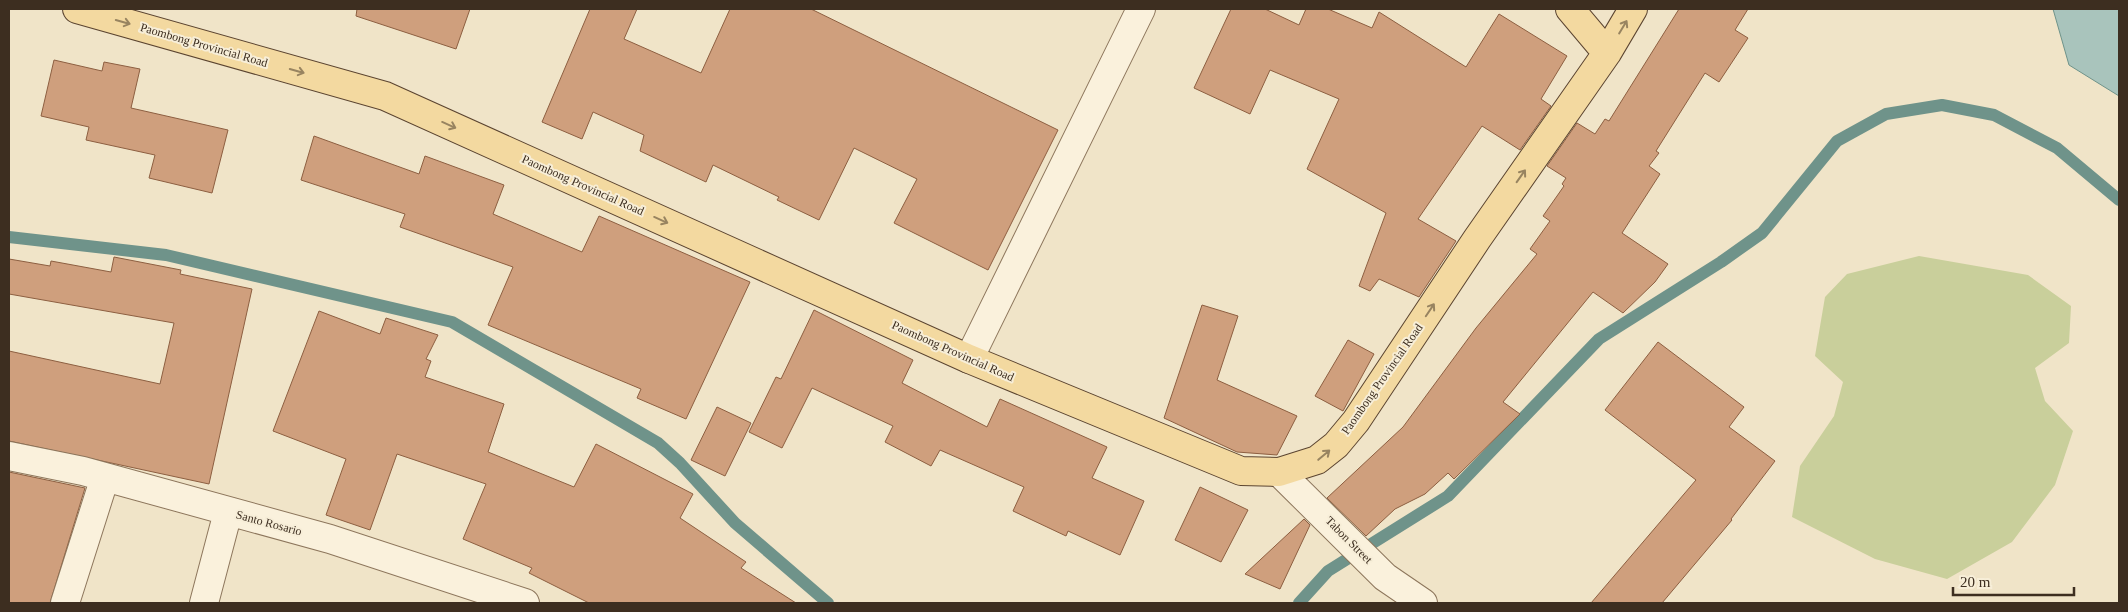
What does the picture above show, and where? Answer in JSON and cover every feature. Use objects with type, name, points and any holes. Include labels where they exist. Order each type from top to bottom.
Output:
[{"type":"main road","name":"Paombong Provincial Road","points":[[76,9],[385,96],[969,359],[1240,471],[1279,472],[1318,460],[1336,445],[1356,421],[1477,239],[1607,52],[1634,9]]},
{"type":"main road","points":[[1570,9],[1607,52]]},
{"type":"street","points":[[969,359],[1141,9]]},
{"type":"street","name":"Santo Rosario","points":[[9,456],[105,477],[330,539],[525,603]]},
{"type":"street","name":"Tabon Street","points":[[1279,472],[1385,577],[1423,603]]},
{"type":"street","points":[[65,603],[105,477]]},
{"type":"street","points":[[204,603],[228,512]]},
{"type":"green space","points":[[1919,256],[2028,275],[2071,306],[2069,343],[2035,368],[2045,401],[2073,431],[2055,485],[2012,542],[1947,579],[1875,559],[1792,517],[1800,466],[1834,416],[1843,382],[1815,356],[1825,297],[1847,274]]},
{"type":"water","points":[[2053,9],[2119,9],[2119,96],[2069,65]]},
{"type":"building","points":[[357,9],[470,9],[456,49],[356,16]]},
{"type":"building","points":[[590,9],[637,9],[624,39],[701,73],[730,9],[811,9],[1058,130],[988,270],[894,223],[917,179],[854,148],[819,220],[777,200],[779,197],[713,165],[706,182],[640,151],[644,135],[593,112],[582,139],[542,122]]},
{"type":"building","points":[[1231,9],[1265,9],[1299,25],[1306,9],[1328,9],[1372,28],[1379,12],[1466,67],[1499,14],[1567,56],[1541,99],[1551,106],[1520,150],[1482,126],[1418,219],[1456,241],[1419,297],[1379,279],[1370,291],[1359,286],[1386,213],[1307,169],[1339,99],[1270,70],[1250,114],[1194,88]]},
{"type":"building","points":[[1679,9],[1748,9],[1735,30],[1748,38],[1719,82],[1705,73],[1656,151],[1659,153],[1649,166],[1660,174],[1622,233],[1668,264],[1655,282],[1623,313],[1593,292],[1503,402],[1520,414],[1454,479],[1448,473],[1425,494],[1395,509],[1366,536],[1327,498],[1403,427],[1476,328],[1537,254],[1530,249],[1550,221],[1543,216],[1564,186],[1562,184],[1566,178],[1547,166],[1577,123],[1595,134],[1605,119],[1609,121]]},
{"type":"building","points":[[54,60],[102,71],[104,62],[140,69],[131,108],[228,130],[212,193],[149,178],[155,155],[86,140],[89,127],[41,116]]},
{"type":"building","points":[[314,136],[419,174],[425,156],[504,185],[493,214],[582,252],[599,216],[750,282],[686,419],[637,398],[641,389],[488,325],[513,267],[400,227],[405,214],[301,180]]},
{"type":"building","points":[[114,257],[181,270],[180,274],[252,289],[209,484],[9,441],[9,351],[160,384],[174,323],[9,294],[9,259],[50,266],[51,261],[111,272]]},
{"type":"building","points":[[1202,305],[1238,316],[1217,380],[1297,416],[1277,455],[1237,452],[1164,418]]},
{"type":"building","points":[[814,310],[913,360],[902,383],[987,427],[1000,399],[1107,447],[1092,478],[1144,501],[1120,555],[1068,531],[1066,536],[1013,511],[1024,487],[940,450],[931,466],[885,442],[893,426],[812,388],[782,448],[749,432],[776,377],[781,379]]},
{"type":"building","points":[[319,311],[380,334],[386,318],[438,335],[426,359],[431,361],[425,377],[504,404],[488,452],[574,487],[596,444],[693,494],[680,518],[746,562],[741,568],[796,603],[589,603],[529,573],[532,568],[463,539],[486,484],[397,454],[370,530],[326,515],[346,459],[273,431]]},
{"type":"building","points":[[1348,340],[1374,354],[1343,411],[1315,396]]},
{"type":"building","points":[[1658,342],[1744,407],[1729,427],[1775,461],[1732,520],[1662,603],[1591,603],[1696,480],[1605,410]]},
{"type":"building","points":[[717,407],[751,423],[725,476],[691,460]]},
{"type":"building","points":[[9,472],[85,488],[50,603],[9,603]]},
{"type":"building","points":[[1200,487],[1248,510],[1221,562],[1175,540]]},
{"type":"building","points":[[1304,519],[1310,525],[1280,589],[1245,574]]},
{"type":"waterway","points":[[1299,603],[1328,571],[1448,496],[1599,339],[1721,262],[1762,233],[1837,141],[1886,114],[1942,105],[1994,115],[2057,148],[2119,200]]},
{"type":"waterway","points":[[9,237],[166,255],[452,322],[658,443],[680,463],[735,523],[828,603]]}]
